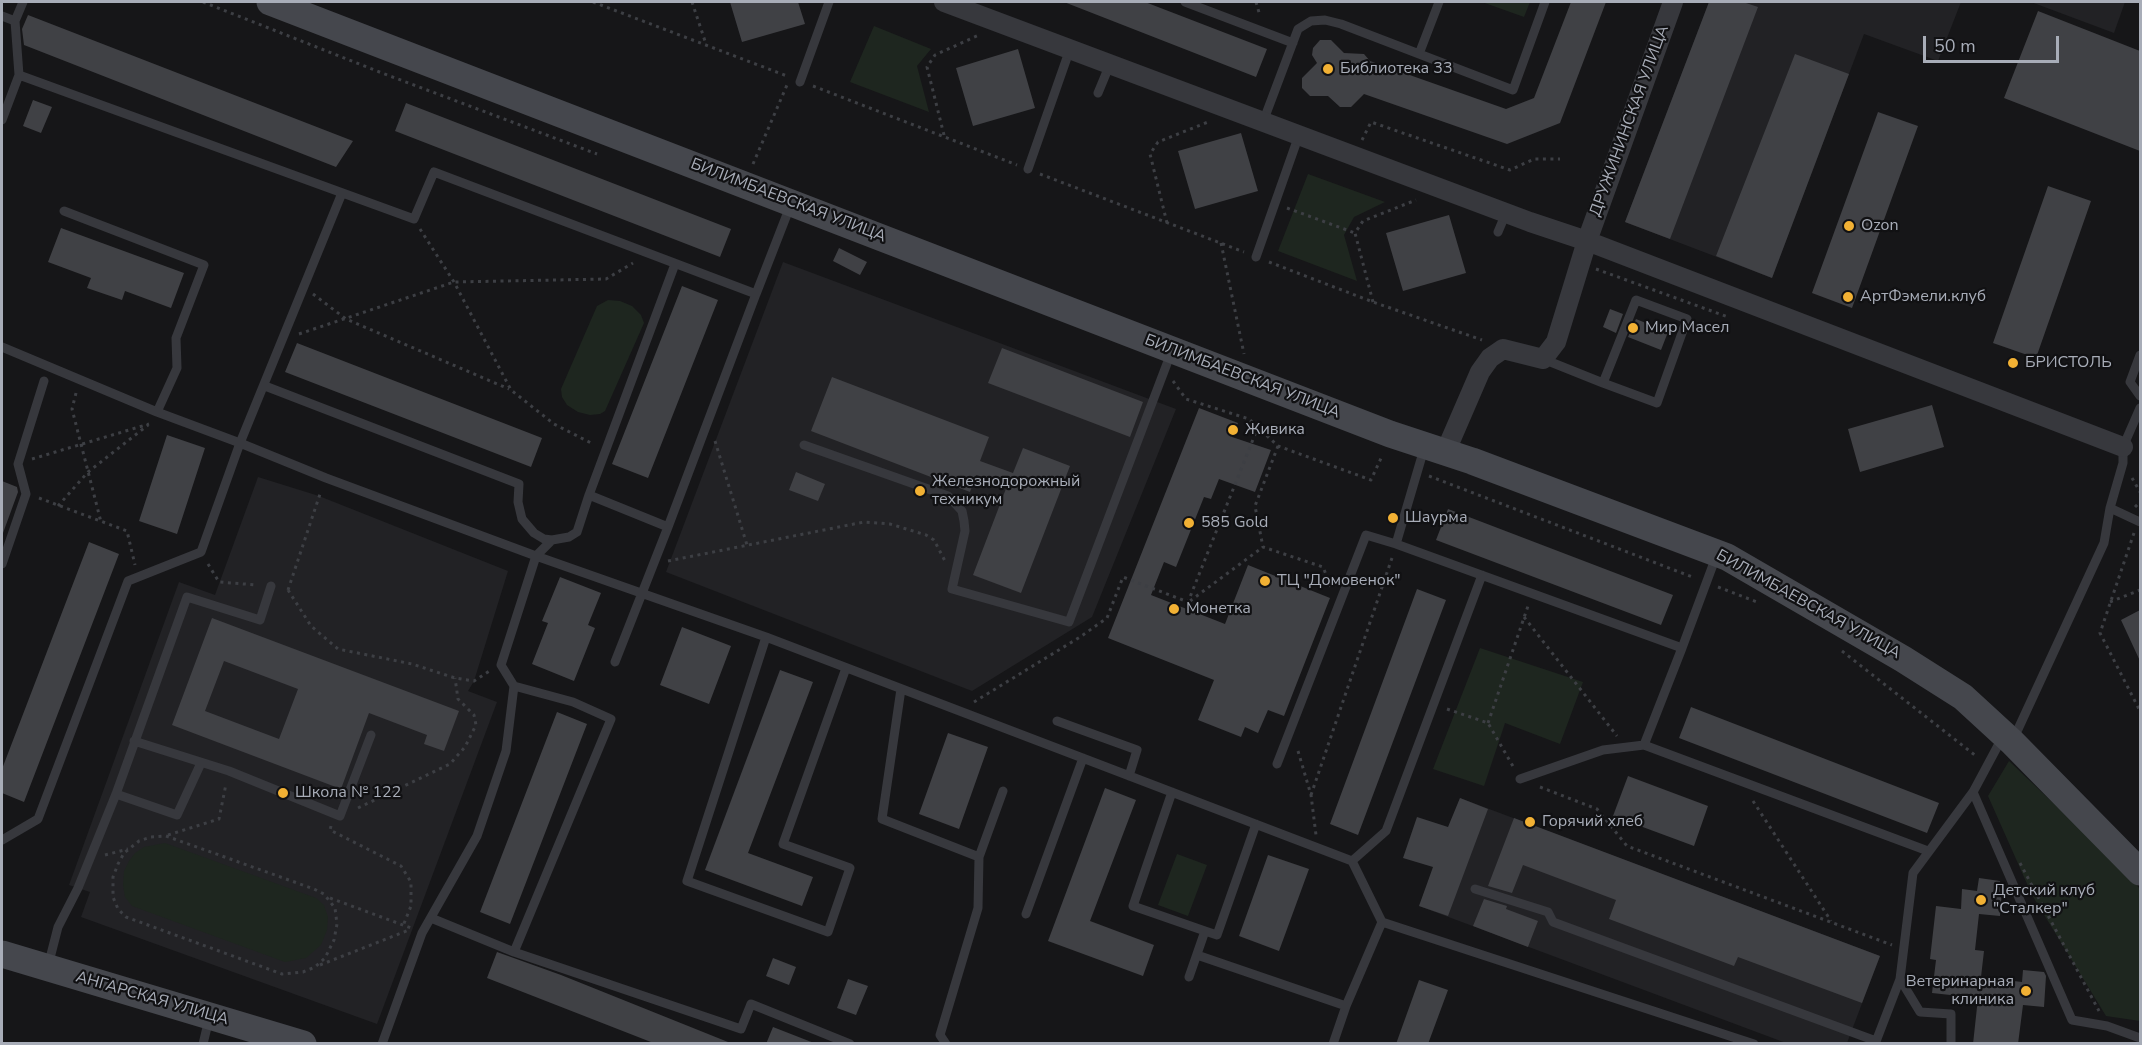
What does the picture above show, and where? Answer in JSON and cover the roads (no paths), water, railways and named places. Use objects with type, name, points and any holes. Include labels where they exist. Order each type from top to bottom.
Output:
[{"type":"main road","name":"БИЛИМБАЕВСКАЯ УЛИЦА","points":[[270,2],[791,202],[1169,361],[1429,457],[1472,461],[1727,557],[1903,659],[1963,697],[2008,738],[2140,872]]},
{"type":"main road","name":"АНГАРСКАЯ УЛИЦА","points":[[2,954],[303,1044]]},
{"type":"street","points":[[944,2],[1506,213],[1587,241],[2123,447]]},
{"type":"street","name":"ДРУЖИНИНСКАЯ УЛИЦА","points":[[1543,359],[1556,342],[1587,241],[1673,2]]},
{"type":"street","points":[[1429,457],[1490,358],[1503,349],[1543,359]]},
{"type":"lane","points":[[2,120],[18,75],[15,21],[23,2]]},
{"type":"lane","points":[[801,82],[829,2]]},
{"type":"lane","points":[[1185,2],[1293,43]]},
{"type":"lane","points":[[1419,54],[1438,2]]},
{"type":"lane","points":[[1263,122],[1298,29],[1311,21],[1325,20],[1341,24],[1512,90],[1545,2]]},
{"type":"lane","points":[[2,16],[15,21]]},
{"type":"lane","points":[[1028,169],[1070,49]]},
{"type":"lane","points":[[1098,93],[1110,64]]},
{"type":"lane","points":[[18,75],[414,219],[434,172],[756,294]]},
{"type":"lane","points":[[1256,257],[1299,135]]},
{"type":"lane","points":[[2,840],[38,819],[129,581],[201,552],[240,443],[342,193]]},
{"type":"lane","points":[[615,662],[791,202]]},
{"type":"lane","points":[[64,211],[204,265],[176,338],[177,368],[157,412]]},
{"type":"lane","points":[[1498,232],[1506,213]]},
{"type":"lane","points":[[265,386],[519,484],[518,501],[522,519],[534,533],[544,539],[552,540],[569,537],[577,532],[675,264]]},
{"type":"lane","points":[[1543,359],[1603,383],[1656,403],[1687,319],[1636,300],[1603,383]]},
{"type":"lane","points":[[2,347],[157,412],[326,478],[536,556],[766,637],[1352,861],[1382,922],[1754,1044]]},
{"type":"lane","points":[[2140,355],[2130,382],[2140,396]]},
{"type":"lane","points":[[804,445],[948,496],[962,511],[965,531],[952,589],[1069,621],[1169,361]]},
{"type":"lane","points":[[2,564],[26,494],[18,464],[44,381]]},
{"type":"lane","points":[[1475,889],[1548,912],[1553,922],[1875,1042],[1900,979],[1913,873],[2008,738],[2104,543],[2110,508],[2123,464],[2123,447],[2140,408]]},
{"type":"lane","points":[[1396,544],[1429,457]]},
{"type":"lane","points":[[589,495],[668,527]]},
{"type":"lane","points":[[2110,508],[2139,524]]},
{"type":"lane","points":[[1277,764],[1366,535],[1682,648]]},
{"type":"lane","points":[[382,1044],[422,933],[477,836],[506,751],[514,686],[501,665],[536,556],[552,540]]},
{"type":"lane","points":[[1644,745],[1718,553]]},
{"type":"lane","points":[[1352,861],[1386,831],[1482,575]]},
{"type":"lane","points":[[48,969],[58,927],[78,888],[116,794],[187,597],[260,620],[271,586]]},
{"type":"lane","points":[[766,637],[687,881],[828,932],[850,868],[783,844],[846,668]]},
{"type":"lane","points":[[514,686],[573,702],[610,719],[514,952]]},
{"type":"lane","points":[[901,689],[882,819],[980,857]]},
{"type":"lane","points":[[1057,721],[1137,750],[1129,776]]},
{"type":"lane","points":[[134,741],[229,771],[336,815],[371,735]]},
{"type":"lane","points":[[1520,779],[1603,750],[1644,745],[1928,851]]},
{"type":"lane","points":[[1026,914],[1083,758]]},
{"type":"lane","points":[[116,794],[177,815],[201,763]]},
{"type":"lane","points":[[946,1044],[940,1035],[978,908],[980,857],[1003,791]]},
{"type":"lane","points":[[1172,792],[1133,906],[1218,935],[1256,824]]},
{"type":"lane","points":[[1972,792],[2072,1020],[2107,1026],[2140,1038]]},
{"type":"lane","points":[[431,918],[514,952],[741,1029],[751,1005],[850,1044]]},
{"type":"lane","points":[[1333,1044],[1346,1006],[1382,922]]},
{"type":"lane","points":[[1189,977],[1205,931]]},
{"type":"lane","points":[[1197,955],[1346,1006]]},
{"type":"lane","points":[[1900,979],[1920,1012],[1951,1014],[1951,1044]]},
{"type":"lane","points":[[203,1044],[210,1017]]},
{"type":"place","name":"Библиотека 33","points":[[1328,69]]},
{"type":"place","name":"Ozon","points":[[1849,226]]},
{"type":"place","name":"АртФэмели.клуб","points":[[1848,297]]},
{"type":"place","name":"Мир Масел","points":[[1633,328]]},
{"type":"place","name":"БРИСТОЛЬ","points":[[2013,363]]},
{"type":"place","name":"Живика","points":[[1233,430]]},
{"type":"place","name":"Железнодорожный техникум","points":[[920,491]]},
{"type":"place","name":"Шаурма","points":[[1393,518]]},
{"type":"place","name":"585 Gold","points":[[1189,523]]},
{"type":"place","name":"ТЦ \"Домовенок\"","points":[[1265,581]]},
{"type":"place","name":"Монетка","points":[[1174,609]]},
{"type":"place","name":"Школа № 122","points":[[283,793]]},
{"type":"place","name":"Горячий хлеб","points":[[1530,822]]},
{"type":"place","name":"Детский клуб \"Сталкер\"","points":[[1981,900]]},
{"type":"place","name":"Ветеринарная клиника","points":[[2026,991]]}]
